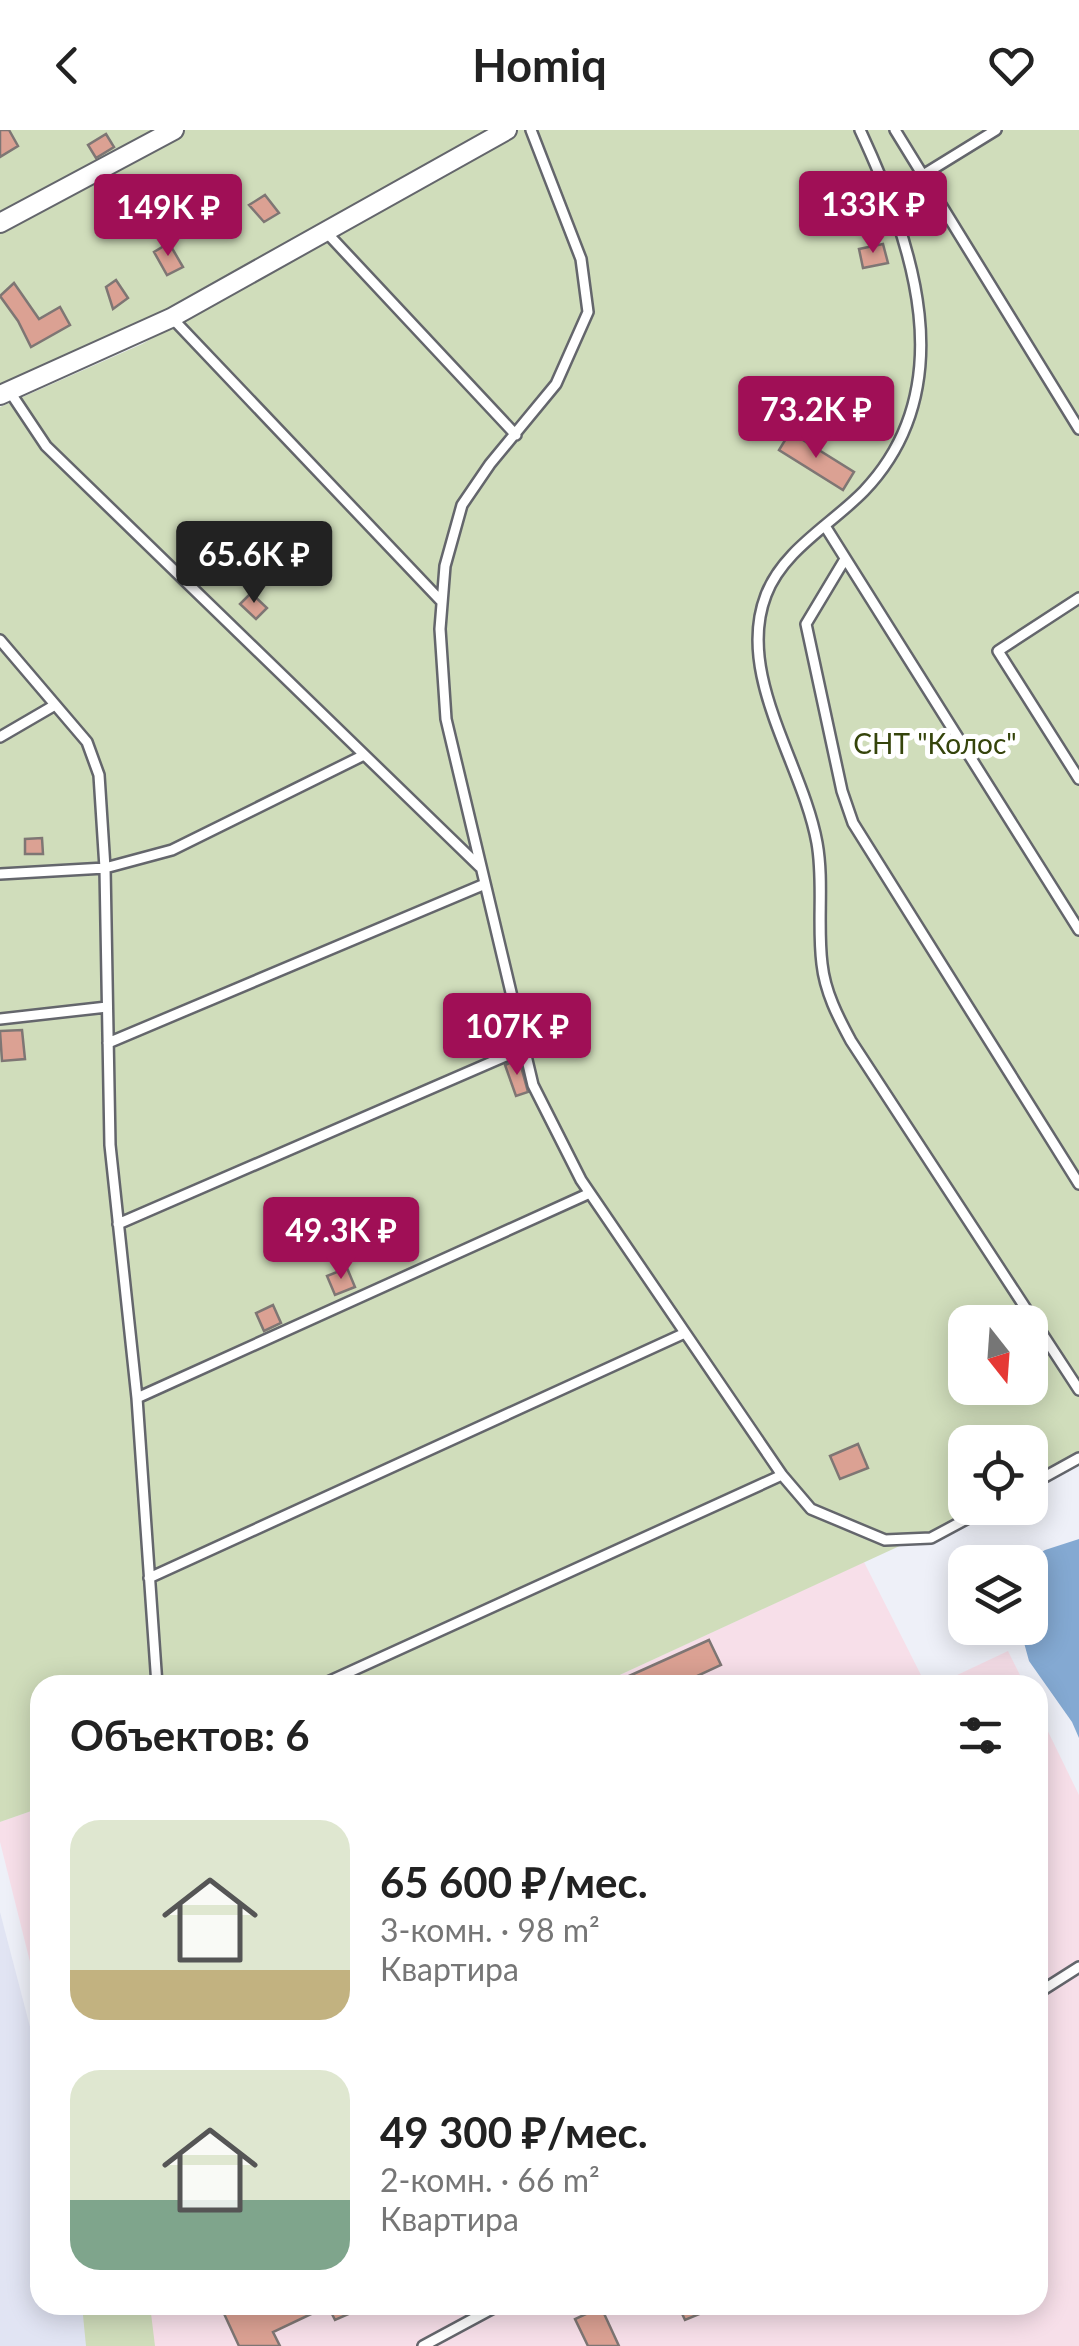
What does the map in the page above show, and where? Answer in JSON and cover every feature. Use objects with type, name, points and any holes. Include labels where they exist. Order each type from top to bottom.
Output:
[{"type":"street","points":[[0,223],[174,130]]},
{"type":"street","points":[[5,393],[171,318],[507,130]]},
{"type":"lane","points":[[531,130],[581,258],[588,312],[556,384],[490,464],[462,505],[446,566],[440,629],[446,719],[534,1085],[590,1193],[782,1474],[811,1509],[885,1540],[930,1538],[955,1525]]},
{"type":"lane","points":[[860,130],[912,262],[924,344],[916,392],[903,438],[866,489],[795,551],[766,594],[758,642],[761,678],[797,774],[817,843],[822,966],[834,1008],[851,1041],[1079,1390]]},
{"type":"lane","points":[[895,130],[1079,430]]},
{"type":"lane","points":[[923,176],[996,130]]},
{"type":"lane","points":[[326,232],[516,435]]},
{"type":"lane","points":[[171,318],[442,602]]},
{"type":"lane","points":[[5,393],[46,446],[482,869]]},
{"type":"lane","points":[[824,526],[1079,930]]},
{"type":"lane","points":[[846,559],[806,624],[842,791],[853,823],[1079,1184]]},
{"type":"lane","points":[[1079,598],[998,651],[1079,779]]},
{"type":"lane","points":[[0,640],[87,742],[99,775],[110,1146],[137,1398],[156,1675]]},
{"type":"lane","points":[[0,738],[55,706]]},
{"type":"lane","points":[[0,874],[104,868],[172,850],[364,755]]},
{"type":"lane","points":[[108,1044],[485,884]]},
{"type":"lane","points":[[0,1019],[107,1006]]},
{"type":"lane","points":[[118,1224],[524,1048]]},
{"type":"lane","points":[[137,1398],[590,1193]]},
{"type":"lane","points":[[148,1578],[685,1333]]},
{"type":"lane","points":[[1048,1474],[1079,1458]]},
{"type":"lane","points":[[343,1675],[782,1474]]},
{"type":"lane","points":[[1048,1987],[1079,1967]]},
{"type":"lane","points":[[423,2346],[480,2315]]},
{"type":"shaded area","points":[[864,1562],[921,1675],[620,1675]]},
{"type":"shaded area","points":[[1008,1651],[1020,1675],[957,1675]]},
{"type":"shaded area","points":[[1048,1731],[1079,1795],[1079,2346],[126,2346],[118,2315],[1048,2315]]},
{"type":"shaded area","points":[[30,1812],[30,1962],[0,1842],[0,1822]]},
{"type":"shaded area","points":[[0,1912],[30,2027],[30,2315],[84,2315],[89,2346],[0,2346]]},
{"type":"green space","points":[[0,130],[499,130],[129,330],[0,386]]},
{"type":"green space","name":"СНТ \"Колос\"","points":[[515,130],[1079,130],[1079,1463],[1048,1477],[1048,1425],[948,1425],[948,1524],[620,1675],[30,1675],[30,1812],[0,1822],[0,407],[142,344]]},
{"type":"green space","points":[[83,2315],[151,2315],[155,2346],[86,2346]]},
{"type":"water","points":[[1079,1539],[1079,1738],[1048,1688],[1048,1675],[1039,1675],[1025,1645],[1048,1645],[1048,1549]]},
{"type":"building","points":[[0,130],[9,130],[18,146],[0,157]]},
{"type":"building","points":[[106,134],[114,147],[96,158],[88,145]]},
{"type":"building","points":[[265,195],[279,213],[264,222],[249,205]]},
{"type":"building","points":[[169,243],[183,267],[167,275],[154,252]]},
{"type":"building","points":[[883,244],[888,263],[863,268],[859,249]]},
{"type":"building","points":[[116,280],[128,298],[113,309],[106,287]]},
{"type":"building","points":[[14,283],[39,319],[60,307],[70,325],[31,347],[0,296]]},
{"type":"building","points":[[790,432],[854,472],[843,490],[779,450]]},
{"type":"building","points":[[251,593],[267,608],[256,619],[240,604]]},
{"type":"building","points":[[42,838],[43,854],[25,854],[25,839]]},
{"type":"building","points":[[22,1030],[25,1059],[2,1061],[0,1031]]},
{"type":"building","points":[[519,1059],[528,1092],[516,1096],[505,1065]]},
{"type":"building","points":[[347,1268],[355,1287],[335,1295],[327,1276]]},
{"type":"building","points":[[273,1305],[281,1323],[264,1331],[256,1313]]},
{"type":"building","points":[[858,1444],[868,1468],[840,1479],[830,1456]]},
{"type":"building","points":[[709,1640],[721,1665],[700,1675],[631,1675]]},
{"type":"building","points":[[225,2315],[309,2315],[273,2332],[280,2346],[239,2346]]},
{"type":"building","points":[[605,2315],[619,2346],[588,2346],[575,2319]]}]
